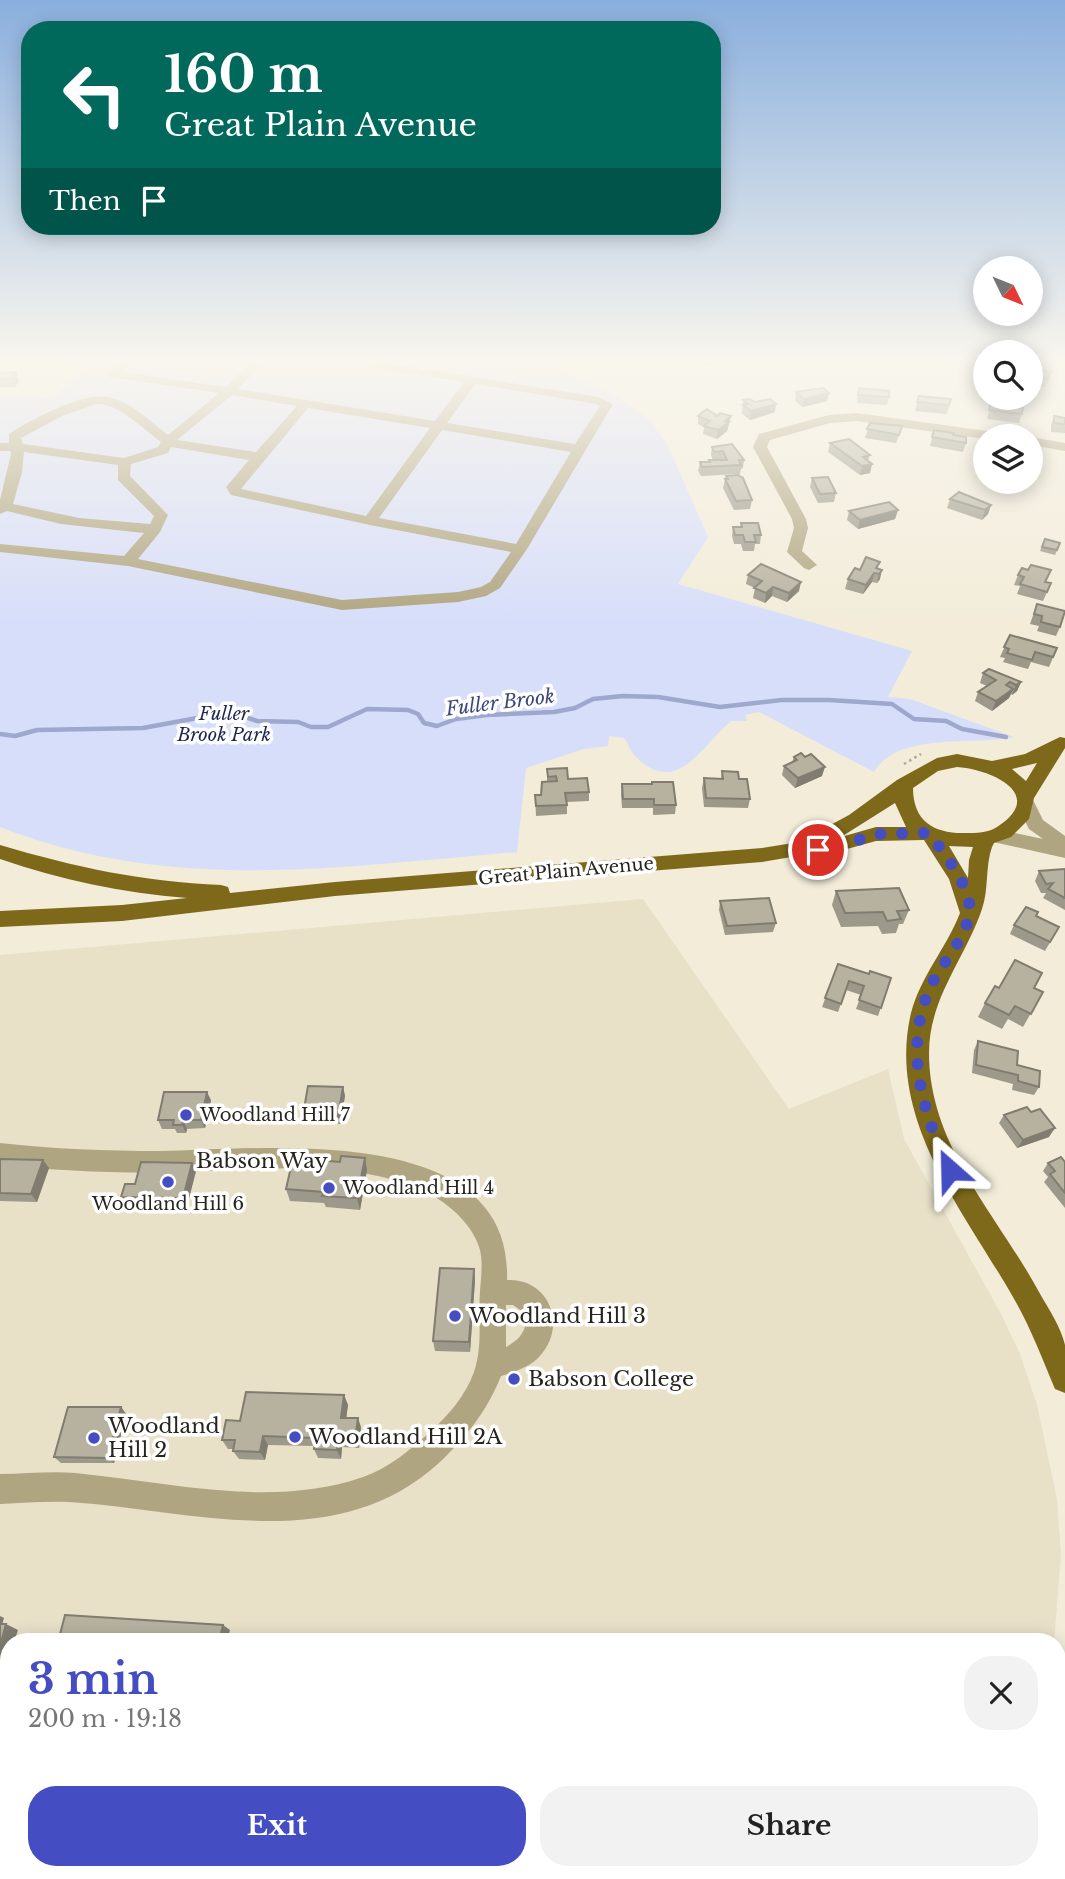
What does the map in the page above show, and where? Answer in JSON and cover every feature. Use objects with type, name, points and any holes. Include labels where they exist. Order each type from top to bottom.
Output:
[{"type":"main road","points":[[992,767],[1030,759],[1062,740]]},
{"type":"main road","points":[[928,834],[945,840],[992,837],[1015,824],[1024,814],[1043,763],[1062,740]]},
{"type":"main road","points":[[970,913],[961,879],[928,834],[904,809],[904,784],[931,766],[948,762],[969,762],[992,767],[1013,779],[1027,800]]},
{"type":"main road","name":"Great Plain Avenue","points":[[797,849],[856,821],[904,784]]},
{"type":"main road","name":"Great Plain Avenue","points":[[0,919],[122,913],[335,890],[762,855],[797,849],[818,850],[876,834],[928,834]]},
{"type":"main road","points":[[992,837],[977,859],[977,892],[957,946],[937,974],[927,995],[918,1039],[919,1084],[928,1118],[947,1163],[1055,1331],[1065,1379]]},
{"type":"main road","name":"Great Plain Avenue","points":[[0,852],[93,877],[168,890],[335,890]]},
{"type":"street","points":[[18,449],[17,464],[3,508],[80,525],[155,529]]},
{"type":"street","points":[[29,449],[125,463],[164,449]]},
{"type":"street","points":[[203,449],[259,457]]},
{"type":"street","points":[[266,449],[233,487],[236,492],[520,549]]},
{"type":"street","points":[[370,521],[422,449]]},
{"type":"street","points":[[0,548],[128,561],[327,603],[366,604],[458,597],[486,591],[495,584],[520,549],[579,449]]},
{"type":"street","points":[[761,449],[800,523],[794,552],[809,565]]},
{"type":"street","points":[[125,463],[123,477],[161,515],[155,529],[128,561]]},
{"type":"street","points":[[1027,800],[1040,827],[1065,845]]},
{"type":"street","points":[[992,837],[1065,851]]},
{"type":"street","name":"Babson Way","points":[[0,1154],[185,1161],[265,1157],[372,1163],[419,1177],[451,1194],[477,1216],[493,1251],[494,1293],[490,1365],[470,1410],[436,1450],[390,1484],[332,1502],[264,1509],[74,1487],[0,1489]]},
{"type":"street","points":[[490,1365],[508,1361],[529,1349],[541,1328],[538,1307],[516,1292],[494,1293]]},
{"type":"shaded area","name":"Babson College","points":[[643,899],[789,1109],[888,1069],[904,1139],[1001,1314],[1020,1354],[1037,1405],[1057,1499],[1061,1555],[1055,1633],[0,1633],[0,955]]},
{"type":"green space","name":"Fuller Brook Park","points":[[0,449],[669,449],[708,537],[678,584],[912,651],[888,697],[910,699],[1014,737],[918,745],[900,750],[885,759],[874,772],[759,712],[745,715],[747,721],[731,721],[688,764],[664,772],[650,768],[635,756],[624,738],[609,736],[608,746],[584,749],[526,768],[517,852],[386,864],[256,870],[192,868],[128,861],[64,848],[0,827]]},
{"type":"building","points":[[713,449],[736,449],[744,460],[739,460],[741,465],[702,467],[700,462],[727,460],[723,451],[714,452]]},
{"type":"building","points":[[838,449],[862,449],[870,455],[863,457],[872,464],[862,466]]},
{"type":"building","points":[[738,475],[743,478],[752,500],[736,501],[725,479],[728,479],[726,476]]},
{"type":"building","points":[[828,477],[836,493],[820,494],[812,478]]},
{"type":"building","points":[[959,492],[991,505],[985,510],[950,499]]},
{"type":"building","points":[[889,502],[898,510],[860,520],[849,511]]},
{"type":"building","points":[[741,523],[758,523],[761,535],[754,535],[756,542],[745,542],[743,535],[735,535],[733,527],[742,527]]},
{"type":"building","points":[[1045,539],[1060,543],[1057,550],[1042,547]]},
{"type":"building","points":[[866,557],[880,562],[876,568],[882,570],[879,574],[874,573],[866,585],[848,579],[855,568],[860,570]]},
{"type":"building","points":[[761,564],[801,582],[789,593],[773,587],[766,593],[754,588],[762,581],[748,575]]},
{"type":"building","points":[[1031,565],[1051,570],[1045,582],[1051,583],[1047,592],[1020,584],[1024,577],[1018,575],[1022,568],[1028,570]]},
{"type":"building","points":[[1037,604],[1065,611],[1060,627],[1041,622],[1042,616],[1034,614]]},
{"type":"building","points":[[1010,635],[1057,648],[1053,657],[1035,652],[1032,660],[1007,653],[1009,649],[1004,647]]},
{"type":"building","points":[[989,669],[1021,682],[1016,685],[1010,682],[1006,685],[1013,689],[996,701],[978,692],[996,680],[983,673]]},
{"type":"building","points":[[801,753],[805,757],[811,754],[825,767],[798,778],[784,766],[797,760],[794,757]]},
{"type":"building","points":[[567,768],[568,779],[587,778],[589,792],[565,793],[567,805],[536,806],[535,795],[541,795],[542,782],[557,781],[556,776],[548,777],[547,769]]},
{"type":"building","points":[[722,771],[738,772],[739,779],[747,779],[750,799],[706,798],[704,778],[723,779]]},
{"type":"building","points":[[673,782],[676,805],[654,805],[654,799],[623,799],[622,784]]},
{"type":"building","points":[[1065,869],[1065,898],[1048,889],[1053,883],[1046,884],[1039,871]]},
{"type":"building","points":[[899,888],[909,910],[897,911],[901,919],[887,921],[883,912],[845,913],[836,891]]},
{"type":"building","points":[[769,898],[776,923],[727,926],[720,901]]},
{"type":"building","points":[[1026,907],[1038,912],[1036,916],[1059,927],[1050,942],[1014,925]]},
{"type":"building","points":[[1015,960],[1042,973],[1034,988],[1043,992],[1031,1014],[1015,1006],[1009,1015],[985,1003],[995,986],[999,988]]},
{"type":"building","points":[[838,964],[891,978],[881,1008],[859,1000],[864,986],[849,981],[841,1004],[825,998]]},
{"type":"building","points":[[978,1041],[1018,1051],[1017,1065],[1040,1071],[1039,1087],[1018,1081],[1018,1075],[976,1065]]},
{"type":"building","points":[[308,1086],[343,1087],[338,1116],[303,1115]]},
{"type":"building","name":"Woodland Hill 7","points":[[164,1092],[207,1092],[201,1120],[183,1120],[182,1125],[173,1125],[174,1120],[158,1120]]},
{"type":"building","points":[[1027,1107],[1031,1112],[1040,1109],[1055,1128],[1023,1140],[1004,1115]]},
{"type":"building","points":[[341,1156],[365,1158],[357,1198],[322,1196],[323,1192],[286,1189],[293,1158],[340,1162]]},
{"type":"building","points":[[1061,1157],[1065,1162],[1065,1193],[1050,1174],[1055,1171],[1048,1163]]},
{"type":"building","points":[[0,1159],[43,1160],[31,1194],[0,1193]]},
{"type":"building","name":"Woodland Hill 6","points":[[141,1162],[192,1163],[183,1198],[121,1197],[125,1184],[135,1184]]},
{"type":"building","name":"Woodland Hill 3","points":[[440,1268],[474,1269],[469,1342],[433,1341]]},
{"type":"building","name":"Woodland Hill 2A","points":[[246,1392],[344,1395],[341,1418],[358,1418],[355,1439],[338,1439],[337,1450],[314,1449],[315,1438],[263,1436],[260,1452],[233,1451],[235,1440],[222,1440],[226,1420],[240,1421]]},
{"type":"building","name":"Woodland Hill 2","points":[[68,1407],[121,1407],[108,1458],[54,1457]]},
{"type":"building","points":[[65,1615],[223,1625],[221,1633],[60,1633]]},
{"type":"building","points":[[0,1624],[6,1624],[4,1633],[0,1633]]},
{"type":"waterway","name":"Fuller Brook","points":[[0,734],[15,736],[37,730],[143,728],[230,712],[257,721],[298,722],[311,727],[328,727],[367,709],[408,710],[418,714],[424,723],[437,726],[456,719],[487,715],[554,712],[575,708],[593,699],[623,696],[658,697],[720,707],[782,700],[892,704],[914,719],[946,721],[962,729],[1006,737]]},
{"type":"place","name":"Woodland Hill 7","points":[[186,1115]]},
{"type":"place","name":"Woodland Hill 6","points":[[168,1182]]},
{"type":"place","name":"Woodland Hill 4","points":[[329,1188]]},
{"type":"place","name":"Woodland Hill 3","points":[[455,1316]]},
{"type":"place","name":"Babson College","points":[[514,1379]]},
{"type":"place","name":"Woodland Hill 2A","points":[[295,1437]]},
{"type":"place","name":"Woodland Hill 2","points":[[94,1438]]},
{"type":"route","points":[[818,850],[876,834],[925,833],[931,835],[961,879],[970,913],[957,946],[937,974],[927,995],[917,1050],[922,1096],[950,1170]]}]
